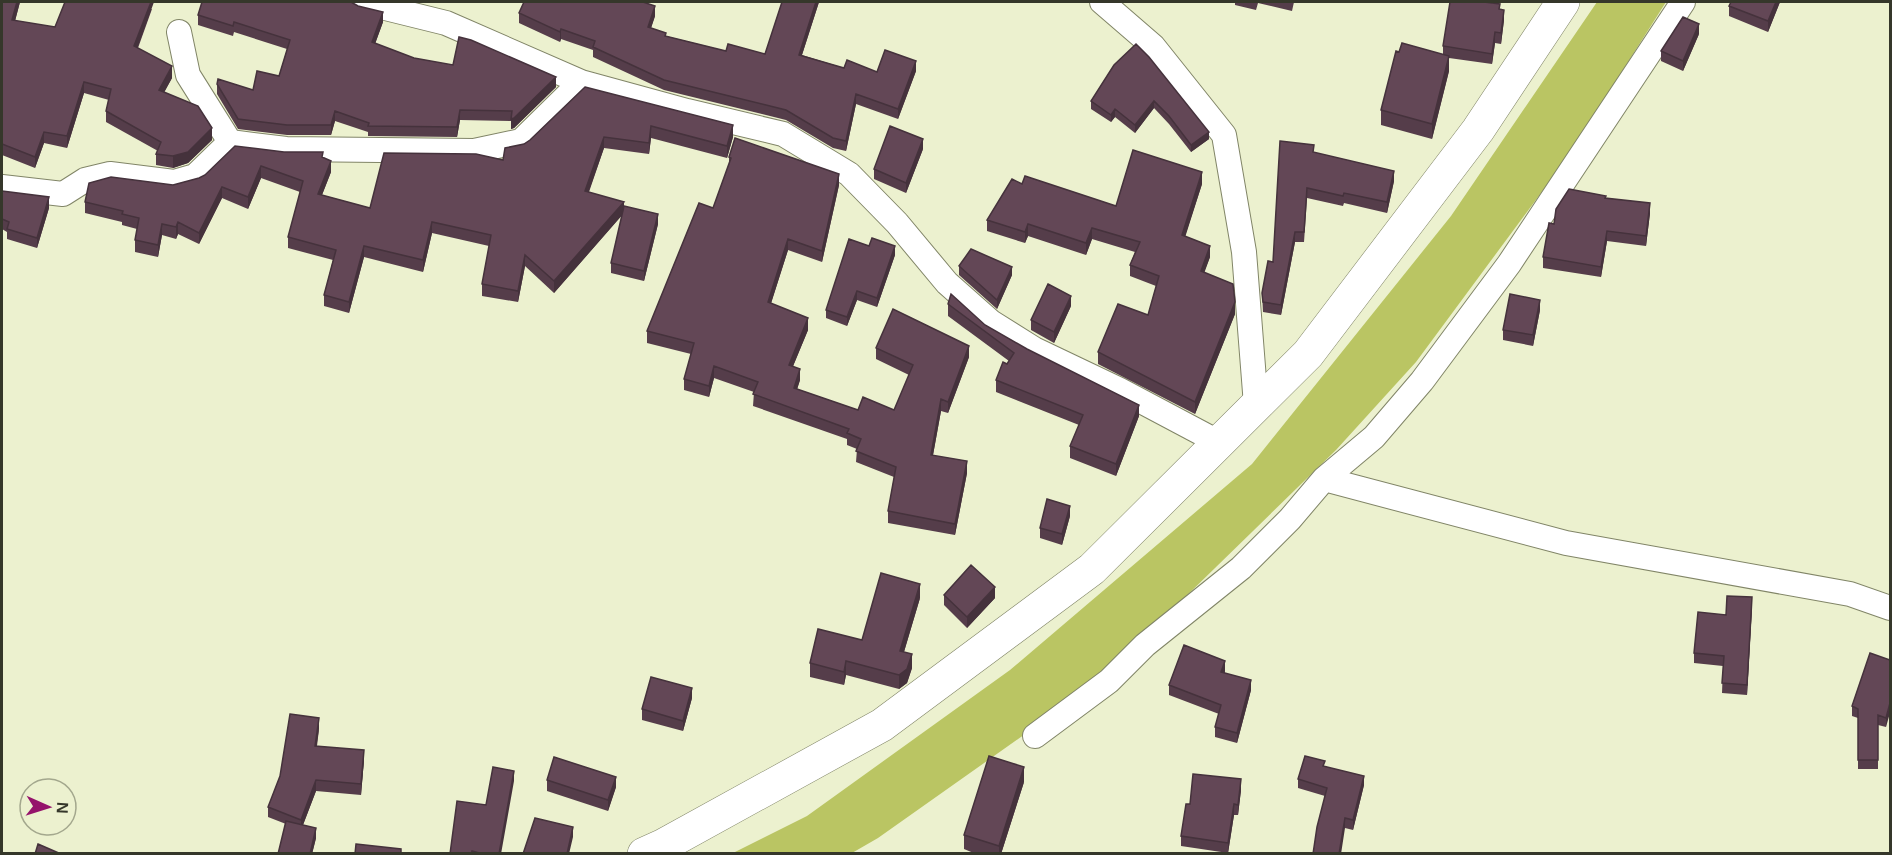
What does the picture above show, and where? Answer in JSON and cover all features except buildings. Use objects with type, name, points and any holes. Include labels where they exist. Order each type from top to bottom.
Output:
[{"type":"main road","points":[[644,854],[882,725],[1092,568],[1308,354],[1478,130],[1563,2]]},
{"type":"street","points":[[361,2],[446,23],[581,82],[783,134],[849,174],[897,223],[947,284],[991,322],[1034,349],[1120,390],[1218,442]]},
{"type":"street","points":[[1102,2],[1153,46],[1224,135],[1244,252],[1256,405]]},
{"type":"street","points":[[1035,736],[1109,681],[1145,645],[1241,568],[1290,519],[1324,478],[1374,437],[1422,381],[1509,264],[1683,2]]},
{"type":"street","points":[[179,32],[189,75],[230,141]]},
{"type":"street","points":[[230,141],[286,149],[474,151],[521,141],[581,82]]},
{"type":"street","points":[[2,188],[63,194],[85,180],[110,174],[174,182],[195,176],[230,141]]},
{"type":"street","points":[[1324,478],[1566,543],[1850,594],[1890,609]]},
{"type":"shaded area","points":[[1597,2],[1666,2],[1569,155],[1416,362],[1336,450],[1177,605],[1052,715],[878,838],[852,853],[731,854],[807,816],[1010,670],[1252,464],[1451,216]]}]
